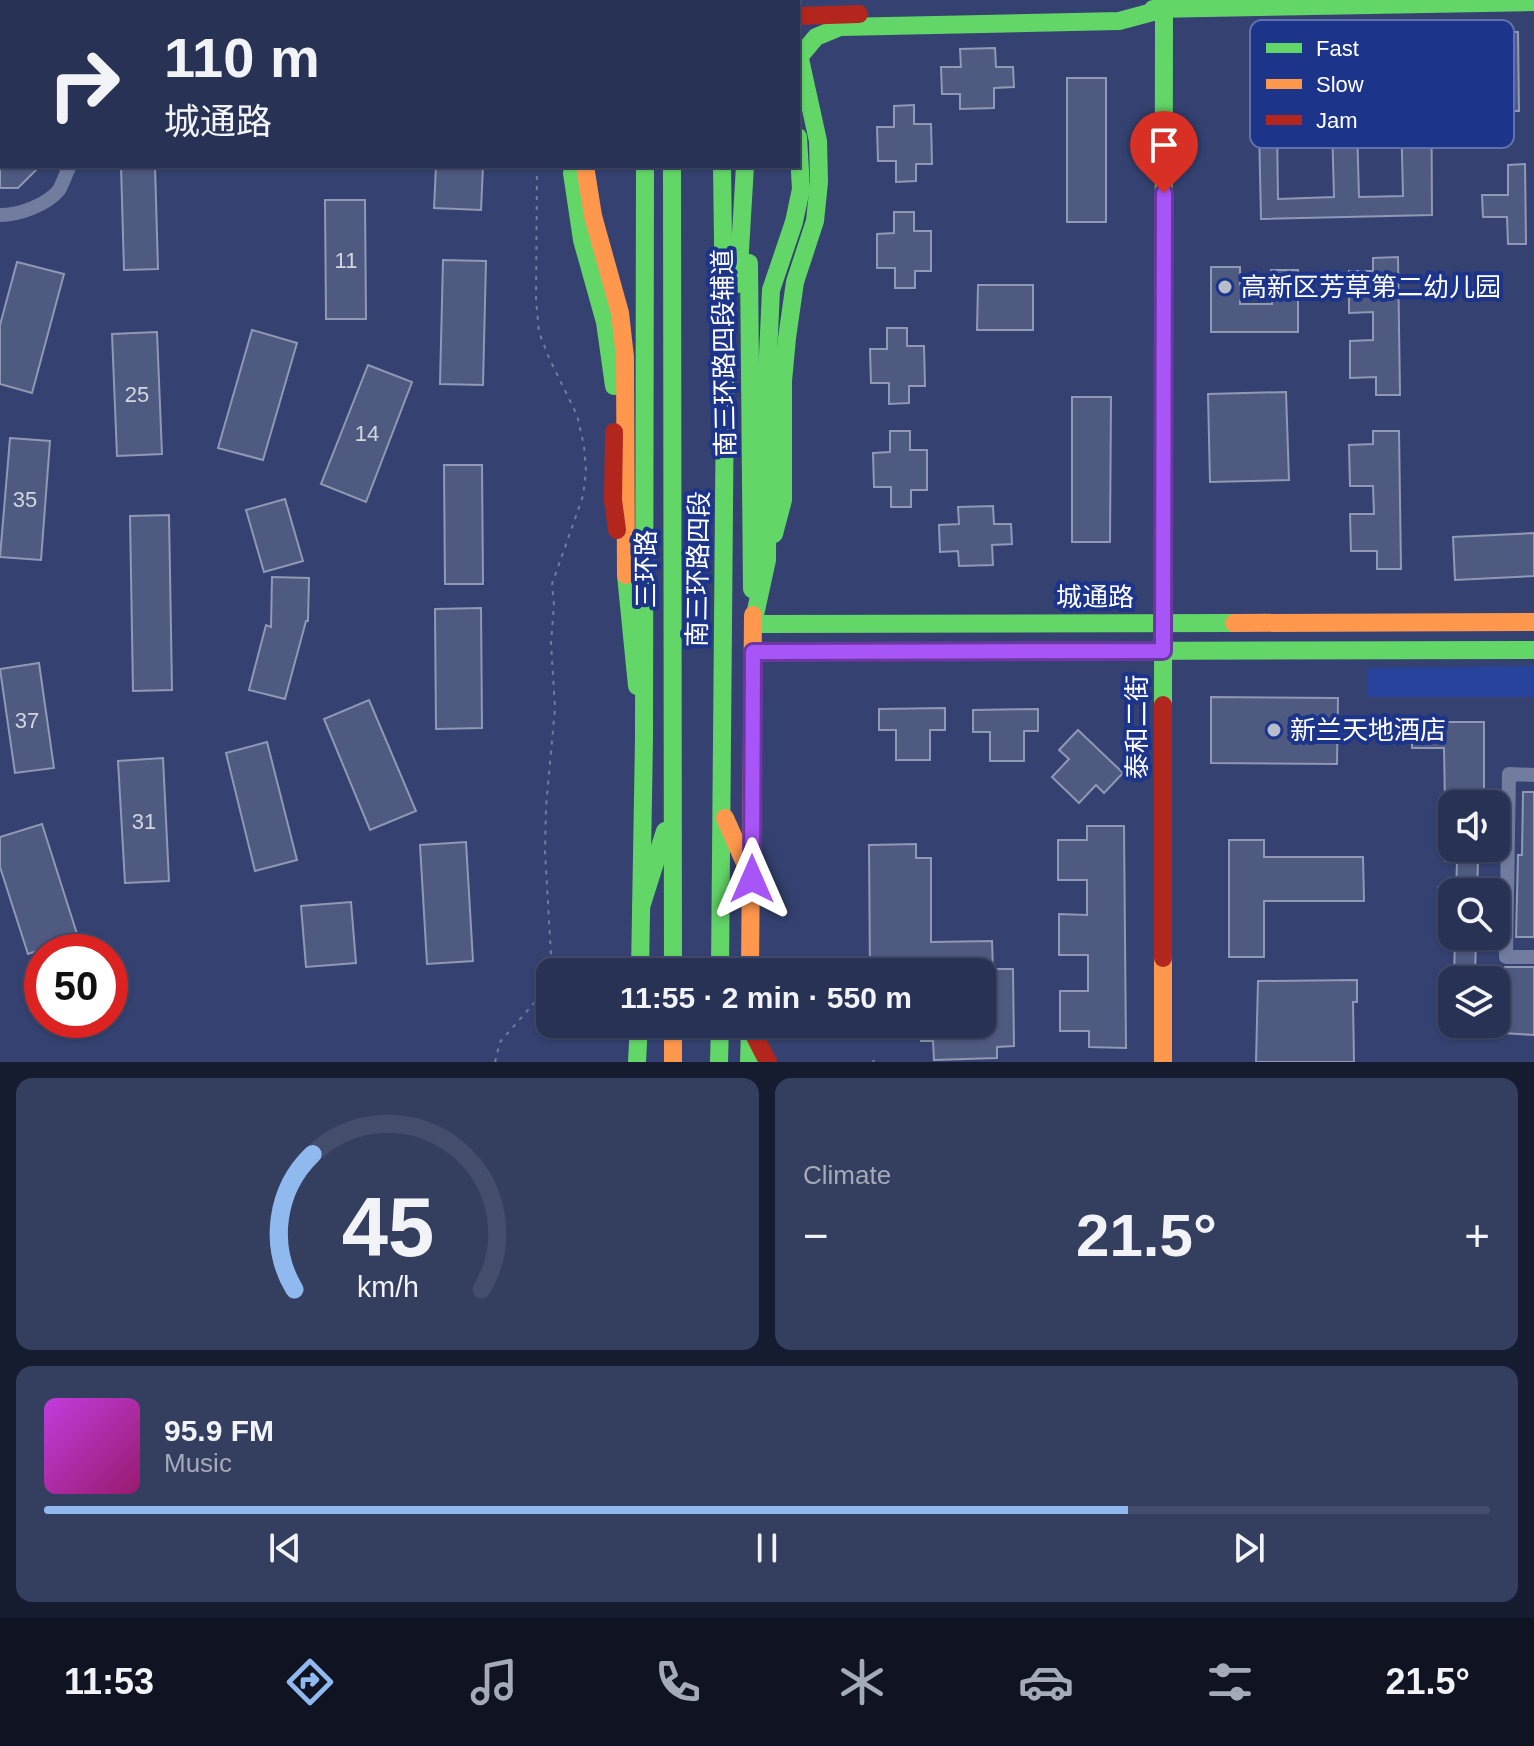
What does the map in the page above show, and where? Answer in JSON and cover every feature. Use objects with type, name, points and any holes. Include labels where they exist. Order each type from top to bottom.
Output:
[{"type":"main road","points":[[800,16],[1534,2]]},
{"type":"main road","points":[[800,52],[823,31],[840,27],[1119,21],[1164,9]]},
{"type":"main road","name":"泰和二街","points":[[1163,1062],[1164,9]]},
{"type":"main road","points":[[753,624],[783,500],[783,381],[787,338],[795,282],[815,221],[819,182],[818,141],[800,58]]},
{"type":"main road","points":[[573,168],[582,240],[605,322],[615,375],[613,500],[644,739]]},
{"type":"main road","points":[[585,168],[593,216],[620,313],[625,357],[626,595]]},
{"type":"main road","points":[[640,958],[644,739],[645,168]]},
{"type":"main road","name":"三环路","points":[[672,168],[673,958]]},
{"type":"main road","name":"南三环路四段","points":[[720,958],[725,390],[722,168]]},
{"type":"main road","points":[[724,538],[746,168]]},
{"type":"main road","name":"南三环路四段辅道","points":[[746,168],[753,624],[750,958]]},
{"type":"main road","points":[[767,560],[771,290],[794,222],[801,189],[800,168]]},
{"type":"main road","name":"城通路","points":[[753,624],[1534,622]]},
{"type":"main road","name":"城通路","points":[[753,652],[1534,650]]},
{"type":"main road","points":[[721,808],[752,879]]},
{"type":"main road","points":[[641,907],[672,810]]},
{"type":"main road","points":[[635,1058],[637,1038]]},
{"type":"main road","points":[[673,1038],[673,1062]]},
{"type":"main road","points":[[719,1062],[720,1038]]},
{"type":"main road","points":[[749,1062],[750,1038]]},
{"type":"main road","points":[[756,1038],[768,1062]]},
{"type":"street","points":[[0,215],[36,206],[58,191],[69,168]]},
{"type":"street","points":[[1534,775],[1509,774],[1506,957],[1534,957]]},
{"type":"path","points":[[537,168],[536,300],[539,332],[577,415],[586,471],[583,496],[552,584],[551,643],[555,708],[545,851],[551,958]]},
{"type":"path","points":[[495,1062],[500,1042],[536,1001]]},
{"type":"shaded area","points":[[1534,666],[1534,697],[1368,697],[1368,668]]},
{"type":"building","points":[[1514,32],[1518,32],[1519,111],[1514,111]]},
{"type":"building","points":[[995,48],[996,67],[1013,67],[1014,87],[994,88],[994,108],[960,109],[960,94],[942,94],[941,67],[961,67],[960,49]]},
{"type":"building","points":[[1067,78],[1106,78],[1106,222],[1067,222]]},
{"type":"building","points":[[914,105],[914,124],[931,124],[932,164],[916,164],[916,181],[896,182],[896,161],[878,161],[877,127],[894,127],[894,106]]},
{"type":"building","points":[[1259,148],[1277,148],[1278,199],[1334,197],[1333,148],[1358,148],[1359,197],[1403,196],[1402,148],[1432,148],[1432,215],[1261,219]]},
{"type":"building","points":[[1525,164],[1526,244],[1508,244],[1507,217],[1483,217],[1482,195],[1508,195],[1508,165]]},
{"type":"building","points":[[0,168],[38,168],[18,188],[0,188]]},
{"type":"building","points":[[121,168],[155,168],[158,269],[124,270]]},
{"type":"building","points":[[436,168],[483,168],[481,210],[434,208]]},
{"type":"building","points":[[325,200],[365,200],[366,319],[326,319]]},
{"type":"building","points":[[894,212],[914,212],[914,231],[931,231],[931,271],[915,271],[915,288],[895,288],[895,268],[877,268],[877,234],[894,233]]},
{"type":"building","points":[[1398,257],[1400,395],[1376,395],[1376,377],[1350,378],[1350,341],[1373,340],[1373,312],[1349,313],[1349,271],[1373,271],[1373,258]]},
{"type":"building","points":[[443,260],[486,261],[483,385],[440,384]]},
{"type":"building","points":[[17,262],[64,274],[32,393],[0,384],[0,325]]},
{"type":"building","name":"高新区芳草第二幼儿园","points":[[1211,267],[1240,267],[1240,304],[1272,304],[1271,270],[1298,270],[1298,332],[1211,332]]},
{"type":"building","points":[[978,285],[1033,285],[1033,330],[977,330]]},
{"type":"building","points":[[887,328],[907,328],[907,346],[924,346],[925,386],[909,386],[909,403],[889,404],[889,383],[871,383],[870,349],[887,349]]},
{"type":"building","points":[[252,330],[297,343],[263,460],[218,448]]},
{"type":"building","points":[[157,332],[162,454],[117,456],[112,334]]},
{"type":"building","points":[[368,365],[412,382],[366,502],[321,484]]},
{"type":"building","points":[[1286,392],[1289,480],[1210,482],[1208,394]]},
{"type":"building","points":[[1072,397],[1111,397],[1110,542],[1072,542]]},
{"type":"building","points":[[890,431],[910,431],[910,450],[927,450],[927,490],[911,490],[911,507],[891,507],[891,487],[874,487],[873,453],[890,452]]},
{"type":"building","points":[[1373,431],[1399,431],[1401,569],[1377,569],[1377,551],[1351,551],[1350,514],[1374,514],[1373,486],[1350,486],[1349,445],[1373,444]]},
{"type":"building","points":[[10,438],[50,441],[41,560],[0,557]]},
{"type":"building","points":[[444,465],[482,465],[483,584],[445,584]]},
{"type":"building","points":[[285,499],[303,561],[264,572],[246,510]]},
{"type":"building","points":[[993,506],[994,524],[1011,524],[1012,544],[992,545],[993,565],[959,566],[958,551],[940,552],[939,525],[959,524],[958,507]]},
{"type":"building","points":[[169,515],[172,690],[133,691],[130,516]]},
{"type":"building","points":[[1534,533],[1534,576],[1455,580],[1453,537]]},
{"type":"building","points":[[272,577],[309,578],[308,621],[285,699],[249,690],[266,625],[271,627]]},
{"type":"building","points":[[481,608],[482,728],[436,729],[435,609]]},
{"type":"building","points":[[39,663],[54,768],[15,773],[0,669]]},
{"type":"building","points":[[1211,697],[1338,698],[1337,764],[1211,763]]},
{"type":"building","points":[[369,700],[416,811],[370,830],[324,719]]},
{"type":"building","points":[[945,708],[945,730],[930,730],[930,760],[896,760],[896,730],[879,730],[879,709]]},
{"type":"building","points":[[1038,709],[1038,731],[1024,731],[1024,761],[990,761],[990,732],[973,732],[973,710]]},
{"type":"building","points":[[1412,722],[1484,722],[1484,790],[1445,790],[1444,748],[1412,748]]},
{"type":"building","points":[[1078,730],[1123,773],[1104,793],[1096,785],[1079,803],[1052,777],[1069,759],[1059,750]]},
{"type":"building","points":[[267,742],[297,860],[255,871],[226,753]]},
{"type":"building","points":[[163,758],[169,881],[125,883],[118,761]]},
{"type":"building","points":[[1523,792],[1534,792],[1534,937],[1516,937]]},
{"type":"building","points":[[42,824],[77,934],[24,934],[24,942],[0,867],[0,837]]},
{"type":"building","points":[[1087,826],[1124,826],[1126,1048],[1089,1047],[1089,1031],[1060,1031],[1060,991],[1088,991],[1088,955],[1059,955],[1059,914],[1087,915],[1087,880],[1058,880],[1058,840],[1087,840]]},
{"type":"building","points":[[1229,840],[1264,840],[1264,857],[1363,857],[1364,901],[1264,901],[1264,957],[1229,957]]},
{"type":"building","points":[[466,842],[473,961],[427,964],[420,845]]},
{"type":"building","points":[[916,844],[916,858],[931,858],[931,942],[992,941],[993,958],[870,958],[869,845]]},
{"type":"building","points":[[1457,862],[1478,862],[1477,878],[1456,878]]},
{"type":"building","points":[[351,902],[356,963],[306,967],[301,906]]},
{"type":"building","points":[[1455,950],[1476,950],[1475,966],[1454,966]]},
{"type":"building","points":[[1510,967],[1534,967],[1534,1035],[1510,1034]]},
{"type":"building","points":[[996,969],[1013,969],[1014,1046],[997,1047],[997,1058],[934,1060],[933,1041],[921,1041],[921,1038],[996,1038]]},
{"type":"building","points":[[1357,980],[1357,1002],[1353,1002],[1354,1062],[1256,1062],[1258,981]]},
{"type":"traffic: fast","points":[[1153,9],[1534,2]]},
{"type":"traffic: fast","points":[[800,56],[816,37],[840,27],[1119,21],[1164,9],[1163,705]]},
{"type":"traffic: fast","points":[[774,534],[783,500],[783,381],[787,338],[795,282],[815,221],[819,182],[818,141],[800,59]]},
{"type":"traffic: fast","points":[[640,958],[644,739],[645,168]]},
{"type":"traffic: fast","points":[[672,168],[673,958]]},
{"type":"traffic: fast","points":[[720,958],[725,390],[722,168]]},
{"type":"traffic: fast","points":[[738,284],[745,168]]},
{"type":"traffic: fast","points":[[800,168],[801,189],[794,222],[771,290],[767,560],[753,624],[1234,623]]},
{"type":"traffic: fast","points":[[572,173],[582,240],[605,322],[614,386]]},
{"type":"traffic: fast","points":[[749,263],[752,589]]},
{"type":"traffic: fast","points":[[626,575],[637,686]]},
{"type":"traffic: fast","points":[[1092,651],[1534,650]]},
{"type":"traffic: fast","points":[[641,907],[665,831]]},
{"type":"traffic: fast","points":[[637,1062],[638,1038]]},
{"type":"traffic: fast","points":[[719,1062],[720,1038]]},
{"type":"traffic: fast","points":[[749,1062],[750,1038]]},
{"type":"traffic: slow","points":[[585,168],[593,216],[620,313],[625,357],[626,575]]},
{"type":"traffic: slow","points":[[750,958],[753,615]]},
{"type":"traffic: slow","points":[[1234,623],[1534,622]]},
{"type":"traffic: slow","points":[[753,652],[1092,651]]},
{"type":"traffic: slow","points":[[725,818],[752,879]]},
{"type":"traffic: slow","points":[[1163,958],[1163,1062]]},
{"type":"traffic: slow","points":[[673,1038],[673,1062]]},
{"type":"traffic: jam","points":[[800,16],[859,14]]},
{"type":"traffic: jam","points":[[614,432],[613,500],[617,530]]},
{"type":"traffic: jam","points":[[1163,705],[1163,958]]},
{"type":"traffic: jam","points":[[756,1038],[768,1062]]},
{"type":"place","name":"高新区芳草第二幼儿园","points":[[1225,287]]},
{"type":"place","name":"新兰天地酒店","points":[[1274,730]]},
{"type":"route","points":[[752,879],[753,652],[1163,651],[1164,193]]}]
